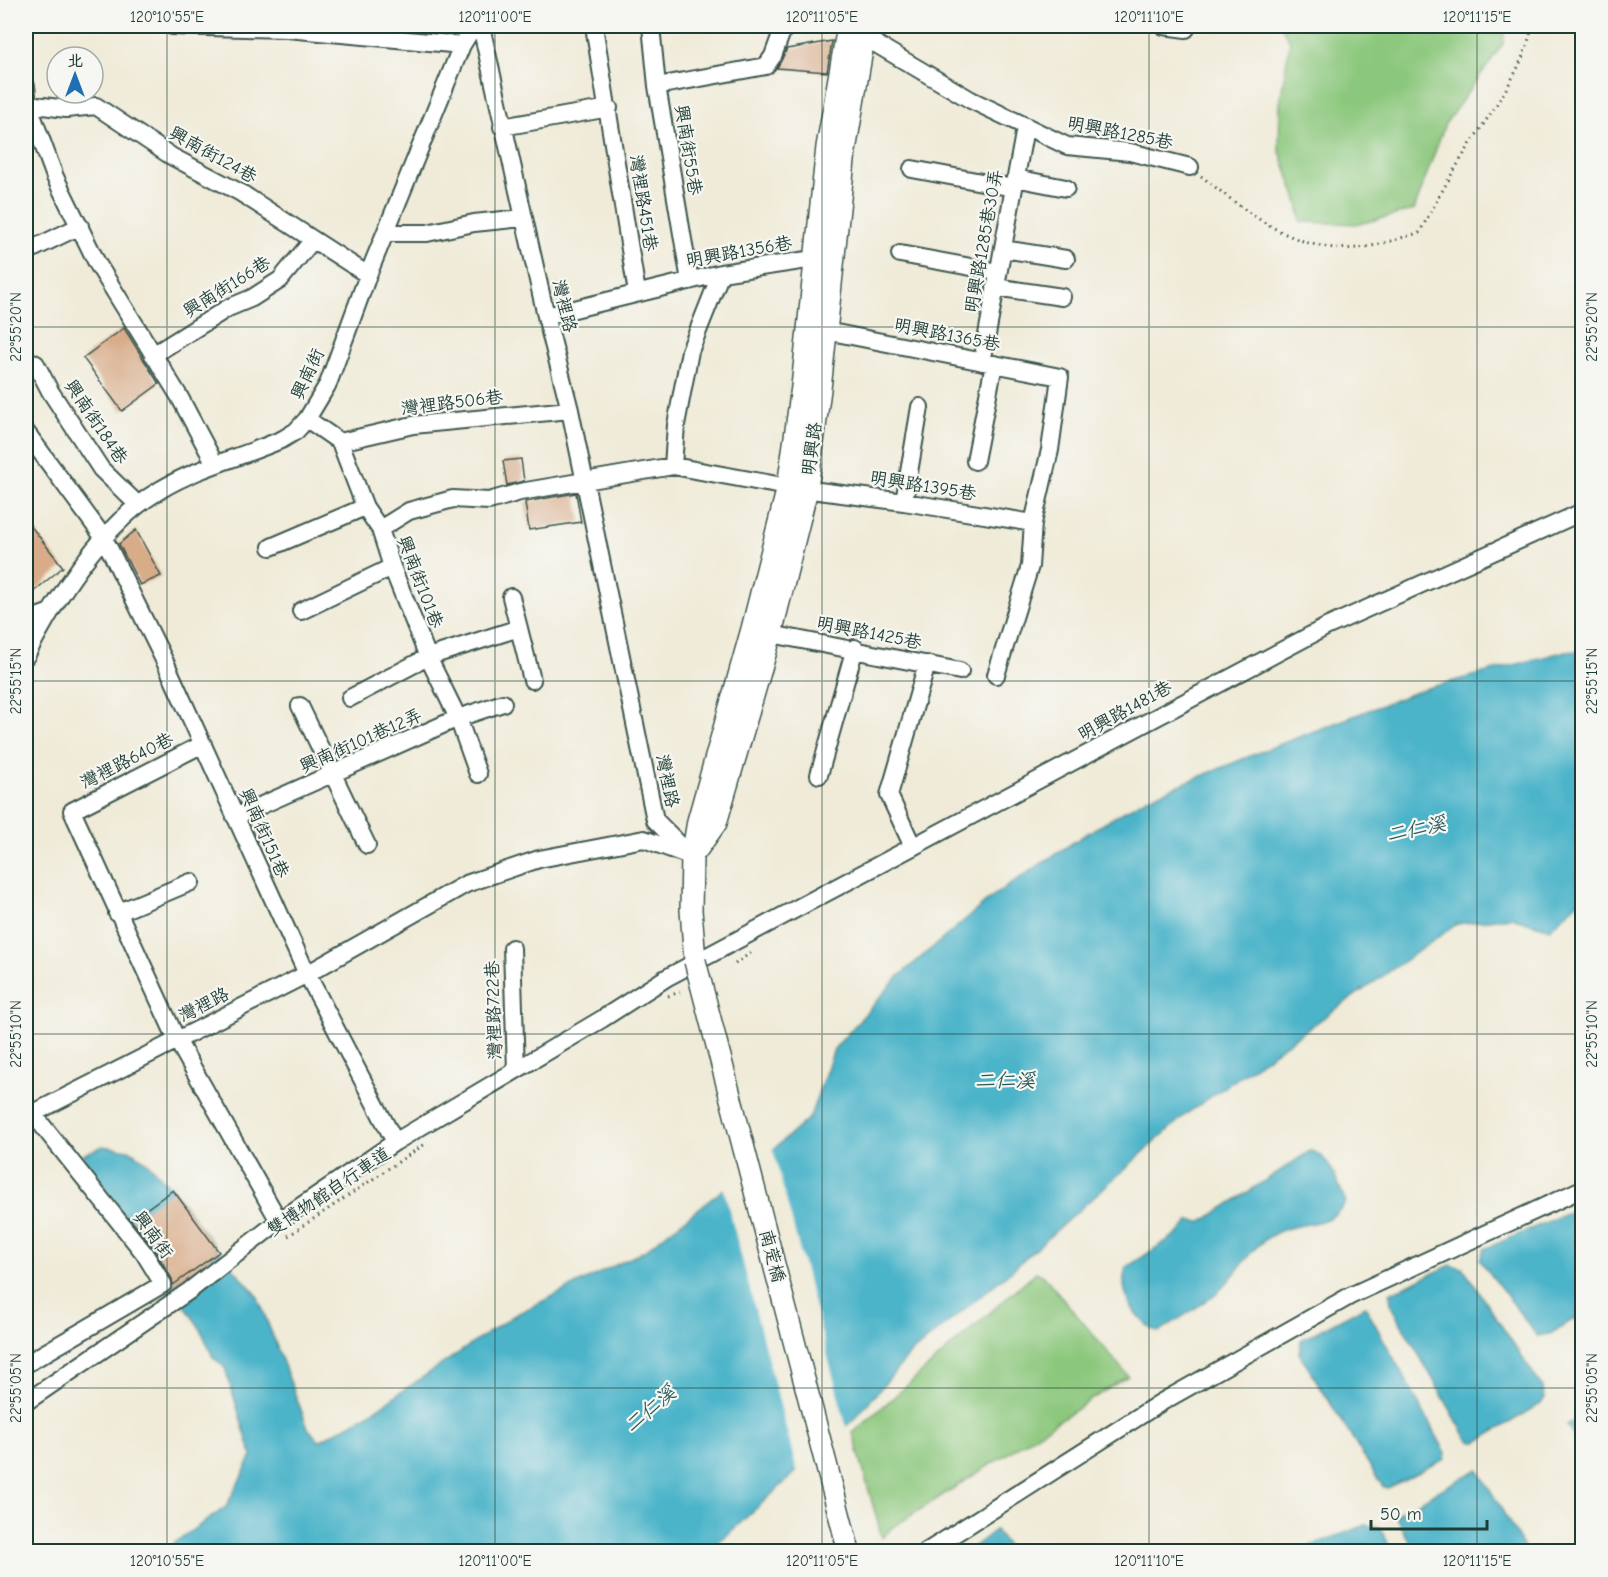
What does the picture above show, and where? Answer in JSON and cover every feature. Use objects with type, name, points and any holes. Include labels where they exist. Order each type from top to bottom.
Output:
[{"type":"main road","name":"明興路","points":[[695,961],[691,910],[693,857],[698,821],[752,629],[797,488],[802,387],[827,147],[854,28]]},
{"type":"main road","name":"明興路","points":[[693,857],[716,822],[771,634],[826,331],[845,151],[854,28]]},
{"type":"main road","name":"南萣橋","points":[[695,961],[849,1551]]},
{"type":"street","points":[[172,26],[287,29],[462,45]]},
{"type":"street","name":"興南街","points":[[26,656],[48,613],[104,538],[138,505],[159,490],[215,464],[283,440],[307,419],[328,384],[385,233],[462,45],[474,26]]},
{"type":"street","name":"灣裡路","points":[[480,26],[523,218],[570,410],[656,820],[693,857]]},
{"type":"street","name":"灣裡路451巷","points":[[594,26],[637,293]]},
{"type":"street","name":"興南街55巷","points":[[651,26],[657,86],[690,281]]},
{"type":"street","points":[[657,86],[766,66],[773,56],[784,26]]},
{"type":"street","points":[[1164,26],[1186,29]]},
{"type":"street","name":"明興路1285巷","points":[[854,28],[971,100],[1025,128],[1067,146],[1130,152],[1190,167]]},
{"type":"street","points":[[26,86],[28,104],[55,177],[96,263],[153,355],[215,464]]},
{"type":"street","name":"興南街124巷","points":[[28,104],[66,109],[96,106],[171,156],[280,217],[312,241],[368,275]]},
{"type":"street","points":[[502,127],[609,108]]},
{"type":"street","name":"明興路1285巷30弄","points":[[975,461],[997,279],[1025,128]]},
{"type":"street","points":[[912,169],[1066,188]]},
{"type":"street","points":[[385,233],[427,233],[474,223],[523,218]]},
{"type":"street","points":[[26,252],[80,226]]},
{"type":"street","name":"興南街166巷","points":[[153,355],[228,308],[252,298],[280,280],[312,241]]},
{"type":"street","points":[[1002,249],[1066,258]]},
{"type":"street","points":[[900,254],[1062,297]]},
{"type":"street","name":"明興路1356巷","points":[[637,293],[721,273],[814,259]]},
{"type":"street","points":[[380,529],[409,511],[453,499],[489,501],[520,492],[585,483],[673,466],[676,425],[690,351],[721,273]]},
{"type":"street","points":[[546,316],[637,293]]},
{"type":"street","name":"明興路1365巷","points":[[826,331],[1060,377],[1050,450],[1033,523]]},
{"type":"street","name":"興南街184巷","points":[[26,359],[36,364],[50,391],[100,469],[138,505]]},
{"type":"street","points":[[904,502],[920,407]]},
{"type":"street","name":"灣裡路506巷","points":[[340,442],[413,425],[570,410]]},
{"type":"street","points":[[307,419],[340,442]]},
{"type":"street","name":"興南街151巷","points":[[26,432],[104,538],[203,744],[307,974],[395,1142]]},
{"type":"street","name":"興南街101巷","points":[[340,442],[364,507],[380,529],[392,567],[428,657],[458,718],[478,774]]},
{"type":"street","name":"明興路1395巷","points":[[673,466],[797,488],[904,502],[1033,523]]},
{"type":"street","points":[[271,547],[364,507]]},
{"type":"street","name":"明興路1481巷","points":[[695,961],[738,941],[1326,627],[1582,512]]},
{"type":"street","points":[[996,675],[1030,566],[1033,523]]},
{"type":"street","points":[[301,611],[392,567]]},
{"type":"street","points":[[511,597],[532,680]]},
{"type":"street","points":[[26,621],[48,613]]},
{"type":"street","points":[[350,698],[428,657],[519,628]]},
{"type":"street","name":"明興路1425巷","points":[[771,634],[855,648],[960,671]]},
{"type":"street","points":[[819,775],[855,648]]},
{"type":"street","points":[[913,848],[889,795],[927,664]]},
{"type":"street","name":"興南街101巷12弄","points":[[235,817],[458,718],[503,703]]},
{"type":"street","points":[[300,706],[335,774],[367,845]]},
{"type":"street","name":"灣裡路640巷","points":[[203,744],[72,811],[177,1040],[279,1221]]},
{"type":"street","name":"灣裡路","points":[[28,1112],[307,974],[466,884],[538,859],[644,839],[693,857]]},
{"type":"street","points":[[117,913],[190,882]]},
{"type":"street","name":"灣裡路722巷","points":[[512,948],[516,1070]]},
{"type":"street","points":[[26,1402],[189,1291],[279,1221],[395,1142],[695,961]]},
{"type":"street","name":"興南街","points":[[26,1364],[164,1284],[144,1253],[28,1112]]},
{"type":"street","points":[[926,1551],[1160,1403],[1340,1301],[1482,1233],[1582,1189]]},
{"type":"path","name":"明興路1285巷","points":[[1190,167],[1248,212],[1281,234],[1308,244],[1365,247],[1419,233],[1467,150],[1518,69],[1528,49],[1532,26]]},
{"type":"path","name":"雙博物館自行車道","points":[[284,1239],[430,1141]]},
{"type":"green space","points":[[1281,26],[1505,26],[1503,44],[1445,124],[1414,210],[1359,224],[1301,222],[1298,203],[1279,149],[1280,101],[1290,42]]},
{"type":"green space","points":[[1036,1272],[1044,1276],[1128,1376],[893,1527],[882,1538],[853,1433]]},
{"type":"water","name":"二仁溪","points":[[1566,651],[1582,652],[1582,898],[1550,929],[1511,917],[1457,924],[1185,1115],[1011,1271],[910,1354],[857,1416],[725,1537],[705,1551],[162,1551],[226,1507],[252,1456],[225,1368],[213,1357],[200,1328],[82,1155],[103,1146],[129,1150],[146,1161],[173,1190],[219,1252],[257,1295],[308,1428],[319,1441],[367,1415],[513,1316],[644,1251],[760,1161],[810,1117],[834,1049],[898,977],[994,895],[1086,834],[1145,799],[1424,689]]},
{"type":"water","points":[[1310,1151],[1323,1158],[1337,1180],[1346,1202],[1339,1211],[1322,1221],[1284,1230],[1266,1239],[1220,1290],[1159,1332],[1143,1322],[1126,1295],[1124,1276],[1127,1267],[1180,1232],[1189,1221],[1202,1222]]},
{"type":"water","points":[[1582,1207],[1582,1314],[1550,1334],[1537,1336],[1480,1260],[1484,1249]]},
{"type":"water","points":[[1451,1265],[1463,1268],[1541,1385],[1545,1398],[1541,1404],[1477,1442],[1472,1442],[1466,1437],[1391,1306],[1390,1293]]},
{"type":"water","points":[[1365,1306],[1446,1453],[1445,1459],[1388,1488],[1383,1487],[1299,1353],[1301,1340]]},
{"type":"water","points":[[1582,1416],[1582,1452],[1567,1425]]},
{"type":"water","points":[[1478,1469],[1526,1551],[1415,1551],[1395,1515]]},
{"type":"water","points":[[1366,1525],[1379,1527],[1393,1551],[1297,1551]]},
{"type":"water","points":[[995,1530],[1011,1551],[968,1551]]},
{"type":"pier","points":[[772,1146],[847,1429],[798,1474],[723,1186]]},
{"type":"building","points":[[832,41],[827,72],[777,68],[787,49]]},
{"type":"building","points":[[124,328],[159,384],[122,411],[83,358]]},
{"type":"building","points":[[521,459],[524,481],[507,485],[503,461]]},
{"type":"building","points":[[576,493],[581,522],[529,530],[525,502]]},
{"type":"building","points":[[26,520],[63,567],[26,598]]},
{"type":"building","points":[[136,530],[161,576],[140,585],[119,544]]},
{"type":"building","points":[[173,1190],[219,1252],[173,1285],[172,1279],[153,1247],[131,1220]]}]
